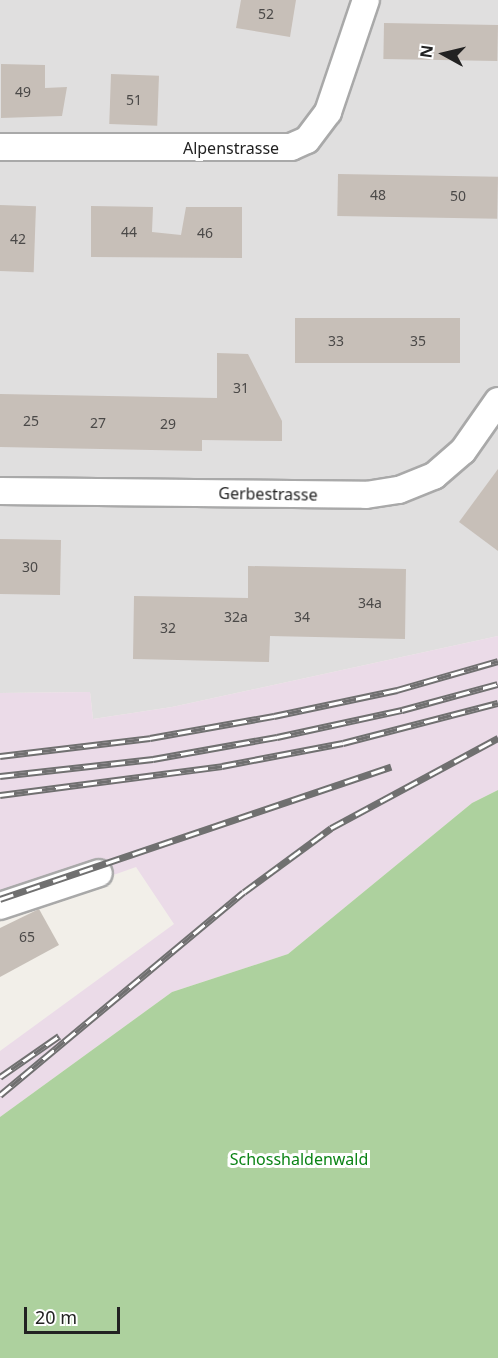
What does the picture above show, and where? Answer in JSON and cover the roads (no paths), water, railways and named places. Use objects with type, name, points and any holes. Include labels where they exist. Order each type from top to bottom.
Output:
[{"type":"street","name":"Alpenstrasse","points":[[0,147],[291,147],[307,140],[328,112],[366,0]]},
{"type":"street","name":"Gerbestrasse","points":[[0,491],[366,495],[399,490],[434,476],[463,451],[498,401]]},
{"type":"street","points":[[0,906],[99,873]]},
{"type":"railway","points":[[0,756],[150,738],[274,716],[397,690],[498,661]]},
{"type":"railway","points":[[0,776],[153,759],[277,737],[402,710],[498,684]]},
{"type":"railway","points":[[0,795],[222,766],[343,743],[498,703]]},
{"type":"railway","points":[[0,1095],[244,892],[331,828],[498,738]]},
{"type":"railway","points":[[0,899],[391,767]]},
{"type":"railway","points":[[0,1077],[59,1036]]},
{"type":"park label","name":"Schosshaldenwald","points":[[299,1159]]}]
